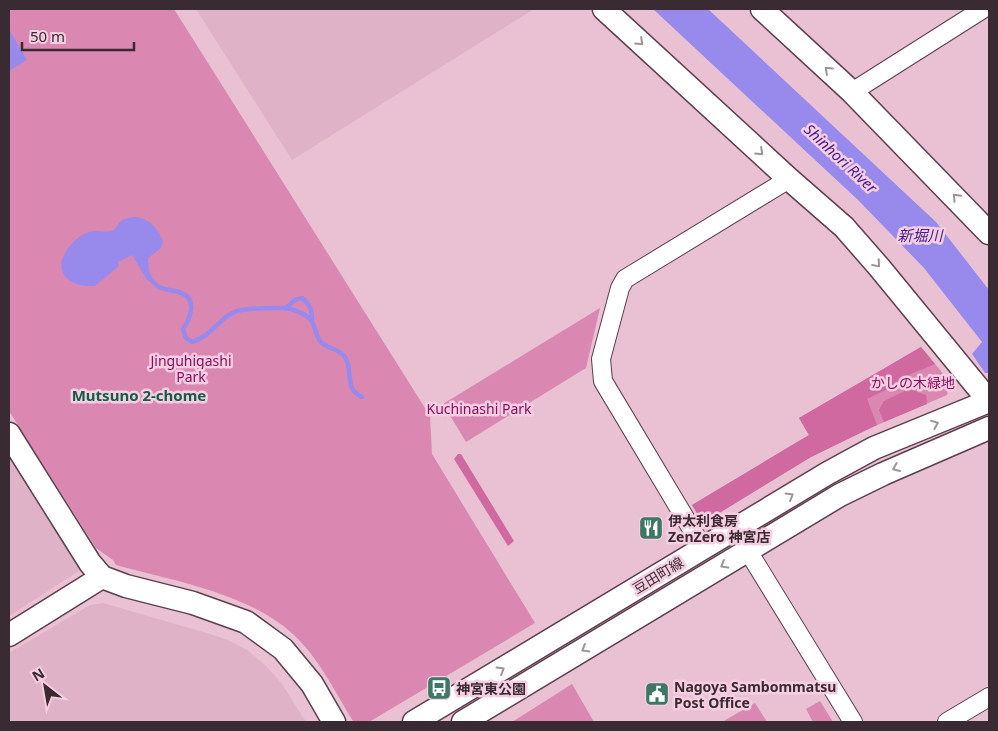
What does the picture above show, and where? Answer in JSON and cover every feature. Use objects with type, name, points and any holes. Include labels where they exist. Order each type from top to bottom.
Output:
[{"type":"street","points":[[604,9],[844,228],[879,267],[989,401]]},
{"type":"street","points":[[762,9],[852,92],[989,233]]},
{"type":"street","points":[[852,92],[984,12]]},
{"type":"street","points":[[703,548],[603,381],[601,360],[620,288],[626,279],[789,179]]},
{"type":"street","name":"豆田町線","points":[[414,722],[828,473],[874,448],[989,401]]},
{"type":"street","name":"豆田町線","points":[[463,722],[840,495],[883,474],[989,428]]},
{"type":"street","points":[[9,434],[90,563],[102,576],[126,586],[193,603],[246,622],[283,649],[312,684],[334,722]]},
{"type":"street","points":[[748,551],[852,722]]},
{"type":"street","points":[[9,635],[102,576]]},
{"type":"street","points":[[947,722],[989,697]]},
{"type":"shaded area","points":[[196,9],[534,9],[292,160]]},
{"type":"shaded area","name":"かしの木緑地","points":[[921,347],[935,364],[906,376],[906,380],[867,399],[877,425],[811,457],[708,520],[700,518],[692,505],[809,435],[799,418]]},
{"type":"shaded area","points":[[909,389],[926,395],[927,404],[884,422],[879,410],[884,401]]},
{"type":"shaded area","points":[[9,453],[82,569],[9,616]]},
{"type":"shaded area","points":[[458,454],[461,454],[514,541],[508,546],[454,459]]},
{"type":"shaded area","points":[[103,603],[210,634],[228,640],[247,650],[265,665],[282,684],[306,722],[9,722],[9,653],[90,605]]},
{"type":"green space","name":"Jinguhigashi Park","points":[[9,9],[174,9],[430,416],[432,454],[535,623],[369,722],[353,721],[314,658],[298,639],[280,624],[259,611],[212,591],[116,565],[113,560],[96,548],[9,411]]},
{"type":"green space","name":"Kuchinashi Park","points":[[600,308],[586,368],[466,442],[443,404]]},
{"type":"green space","name":"かしの木緑地","points":[[921,347],[950,382],[947,395],[861,432],[811,457],[708,520],[700,518],[692,505],[809,435],[799,418]]},
{"type":"green space","points":[[572,684],[594,722],[512,722]]},
{"type":"green space","points":[[820,701],[833,722],[813,722],[806,709]]},
{"type":"green space","points":[[755,703],[767,722],[722,722]]},
{"type":"water","name":"新堀川","points":[[653,9],[708,9],[936,222],[989,290],[989,373],[985,373],[972,354],[982,342],[924,268],[858,200]]},
{"type":"water","points":[[9,32],[27,60],[9,71]]},
{"type":"water","points":[[133,217],[148,221],[158,231],[163,241],[161,248],[148,258],[149,271],[152,277],[147,280],[132,255],[118,262],[119,266],[95,286],[77,284],[65,277],[61,263],[63,256],[72,243],[91,231],[113,231],[119,223]]},
{"type":"waterway","points":[[150,279],[159,287],[179,292],[189,299],[191,303],[190,314],[183,329],[186,338],[192,342],[203,337],[237,311],[258,308],[285,308],[302,313],[312,322],[322,343],[340,352],[345,357],[348,362],[351,385],[356,394],[362,397]]},
{"type":"waterway","points":[[286,308],[295,300],[302,298],[310,308],[312,320]]},
{"type":"place","name":"伊太利食房 ZenZero 神宮店","points":[[651,528]]},
{"type":"place","name":"神宮東公園","points":[[439,688]]},
{"type":"place","name":"Nagoya Sambommatsu Post Office","points":[[657,694]]},
{"type":"district","name":"Mutsuno 2-chome","points":[[139,395]]},
{"type":"water label","name":"Shinhori River","points":[[841,158]]}]
